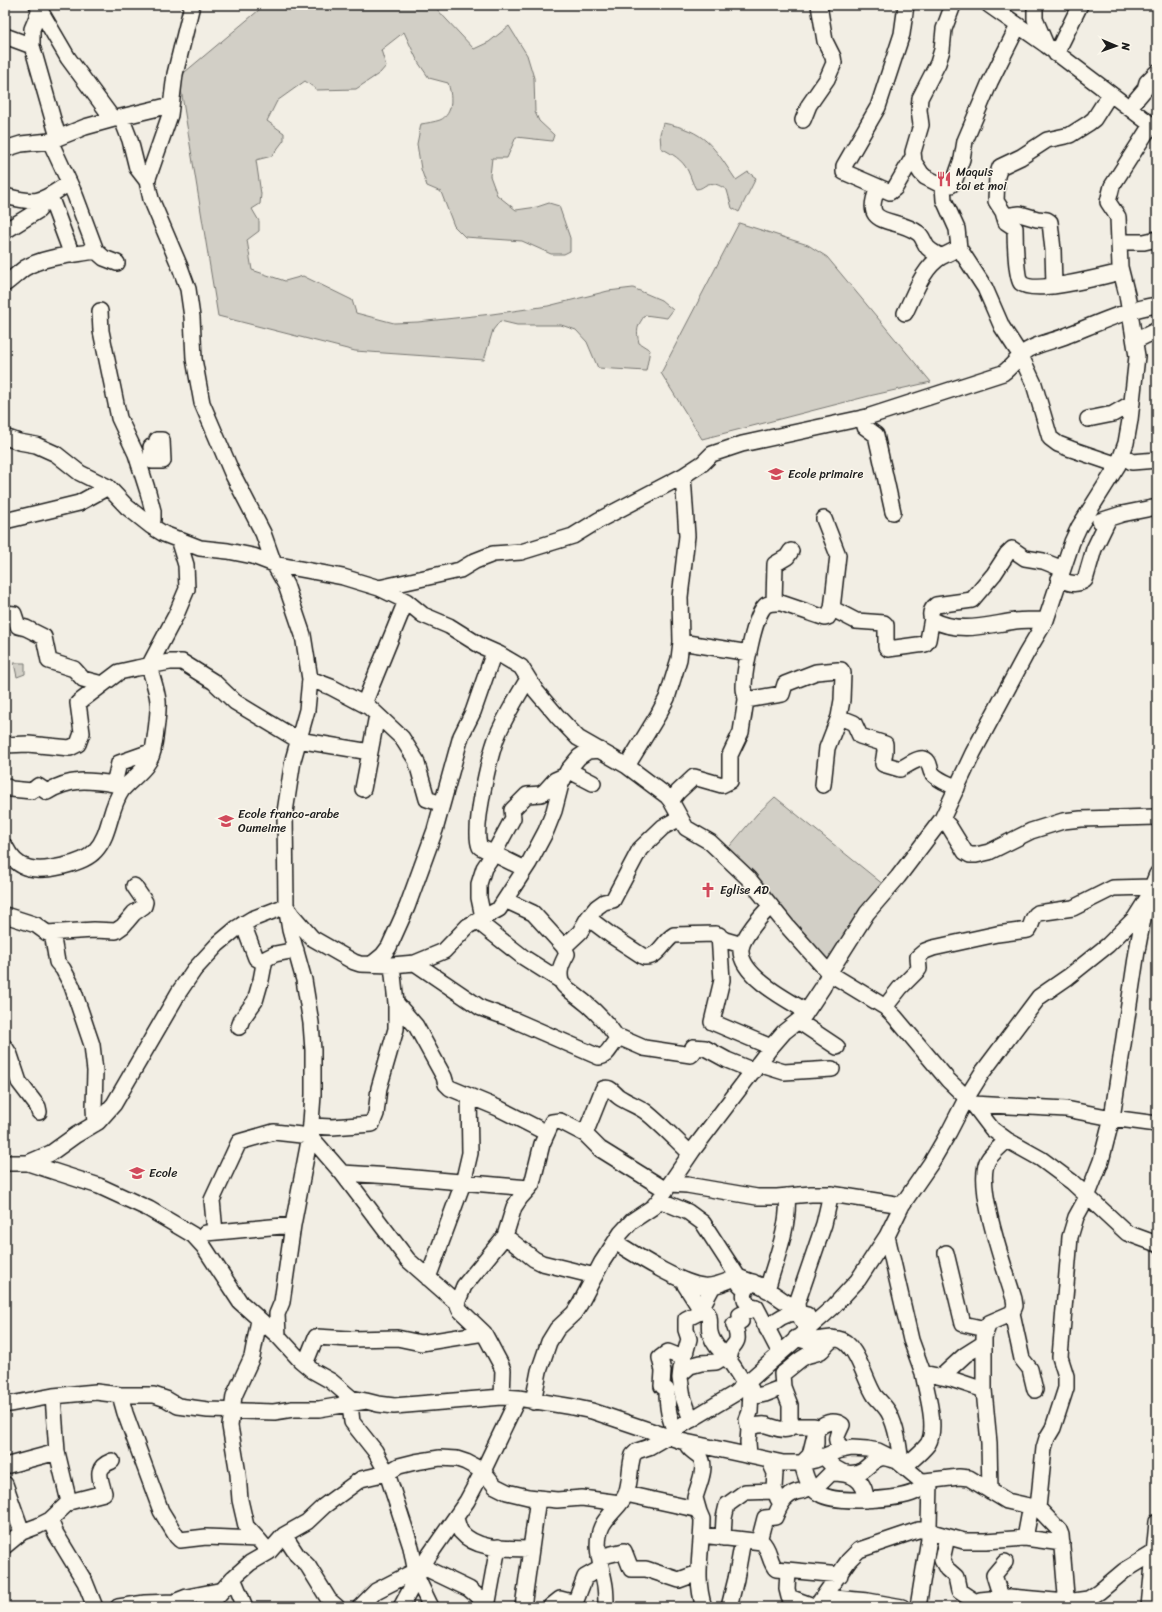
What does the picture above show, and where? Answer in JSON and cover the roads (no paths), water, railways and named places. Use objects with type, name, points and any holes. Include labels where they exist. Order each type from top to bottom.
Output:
[{"type":"street","points":[[147,180],[170,115],[175,74],[192,5]]},
{"type":"street","points":[[803,120],[809,105],[827,79],[834,63],[833,57],[825,41],[819,5]]},
{"type":"street","points":[[906,5],[900,42],[878,107],[854,147],[844,172],[878,188],[887,191],[893,190],[913,157]]},
{"type":"street","points":[[953,5],[944,29],[942,50],[938,63],[920,98],[919,110],[921,125],[913,152],[914,162],[925,177],[943,186],[951,185],[954,182],[962,159],[965,141],[990,82],[1018,26]]},
{"type":"street","points":[[533,1402],[539,1370],[549,1342],[557,1329],[574,1313],[580,1304],[594,1276],[615,1242],[632,1221],[653,1207],[690,1153],[770,1047],[802,1016],[823,987],[829,973],[868,913],[898,877],[942,819],[990,721],[1046,620],[1072,542],[1082,522],[1120,460],[1126,443],[1137,356],[1130,310],[1121,272],[1118,217],[1116,212],[1109,206],[1108,198],[1112,186],[1154,127],[989,5]]},
{"type":"street","points":[[1035,5],[1035,19],[1051,50]]},
{"type":"street","points":[[1051,50],[1080,5]]},
{"type":"street","points":[[39,7],[32,29],[32,46],[54,139],[69,183],[96,251],[104,258],[117,263]]},
{"type":"street","points":[[39,7],[68,58],[117,118],[130,140],[137,168],[147,180],[151,199],[188,289],[192,317],[194,359],[202,402],[232,473],[263,533],[274,564],[286,585],[303,635],[310,679],[307,710],[293,760],[284,812],[286,906],[305,986],[311,1026],[313,1050],[311,1131],[293,1225],[282,1302],[277,1314],[278,1336]]},
{"type":"street","points":[[5,36],[32,46]]},
{"type":"street","points":[[1145,89],[1147,82],[1157,72]]},
{"type":"street","points":[[1129,108],[1145,89],[1157,80]]},
{"type":"street","points":[[1110,94],[1094,120],[1070,135],[1047,140],[1021,157],[1000,167],[996,201],[1006,222],[1015,228],[1017,265],[1021,283],[1033,288],[1054,286],[1121,272]]},
{"type":"street","points":[[5,149],[21,144],[54,139],[85,127],[171,105]]},
{"type":"street","points":[[5,196],[30,202],[45,198],[69,183]]},
{"type":"street","points":[[943,186],[944,200],[957,229],[959,248],[981,280],[1002,327],[1021,356],[1034,384],[1050,438],[1067,448],[1120,460],[1132,462],[1157,460]]},
{"type":"street","points":[[878,188],[873,200],[875,214],[880,219],[902,224],[918,233],[930,249],[941,257]]},
{"type":"street","points":[[5,231],[39,210],[45,198]]},
{"type":"street","points":[[45,198],[72,255]]},
{"type":"street","points":[[1004,216],[1020,214],[1050,222],[1053,244],[1054,286]]},
{"type":"street","points":[[1119,242],[1144,242],[1157,239]]},
{"type":"street","points":[[905,313],[925,272],[932,263],[959,248]]},
{"type":"street","points":[[5,284],[25,268],[33,264],[57,257],[96,251]]},
{"type":"street","points":[[379,588],[460,570],[475,561],[494,554],[521,552],[573,536],[599,520],[683,476],[703,463],[712,454],[742,444],[864,418],[1003,373],[1011,367],[1027,350],[1038,345],[1066,336],[1103,319],[1130,310],[1157,305]]},
{"type":"street","points":[[100,312],[100,331],[119,418],[136,454],[148,492],[153,511],[151,526]]},
{"type":"street","points":[[1135,341],[1157,330]]},
{"type":"street","points":[[1088,419],[1112,414],[1132,403]]},
{"type":"street","points":[[864,418],[865,427],[876,435],[894,512]]},
{"type":"street","points":[[5,436],[19,442],[36,445],[56,454],[80,473],[108,487],[127,507],[151,526],[164,534],[200,548],[228,551],[253,556],[274,564],[343,577],[379,588],[406,600],[423,615],[448,626],[481,646],[521,667],[528,679],[558,718],[578,738],[640,774],[671,801],[686,828],[710,842],[756,887],[829,973],[885,1008],[906,1029],[948,1080],[970,1101],[992,1129],[1007,1140],[1041,1159],[1072,1182],[1127,1233],[1157,1244]]},
{"type":"street","points":[[627,766],[667,698],[679,659],[681,642],[680,597],[687,536],[683,476]]},
{"type":"street","points":[[5,521],[79,504],[108,487]]},
{"type":"street","points":[[1082,522],[1094,523],[1138,510],[1157,507]]},
{"type":"street","points":[[832,609],[856,622],[884,623],[886,625],[886,647],[888,649],[925,644],[928,640],[932,618],[931,611],[936,605],[972,600],[1012,549],[1025,558],[1044,562],[1073,584],[1085,580],[1094,549],[1109,518]]},
{"type":"street","points":[[671,801],[678,792],[694,778],[722,785],[730,781],[730,755],[741,732],[746,700],[744,690],[745,674],[756,624],[762,609],[766,605],[781,603],[825,618],[828,617],[832,609],[838,556],[824,519]]},
{"type":"street","points":[[5,846],[12,859],[28,868],[47,869],[81,861],[95,851],[107,832],[121,791],[148,764],[153,751],[158,702],[149,666],[176,615],[186,589],[186,565],[178,539]]},
{"type":"street","points":[[774,603],[775,564],[787,557],[791,551]]},
{"type":"street","points":[[364,704],[406,600]]},
{"type":"street","points":[[5,613],[14,614],[18,626],[26,628],[44,637],[49,661],[74,669],[83,679],[102,684]]},
{"type":"street","points":[[932,618],[937,622],[966,628],[1016,621],[1046,620]]},
{"type":"street","points":[[681,642],[749,653]]},
{"type":"street","points":[[372,964],[383,955],[392,941],[407,907],[435,830],[461,736],[473,712],[494,652]]},
{"type":"street","points":[[5,745],[28,744],[70,748],[78,744],[82,733],[78,703],[102,684],[119,672],[170,662],[182,662],[214,682],[235,702],[298,740],[370,752]]},
{"type":"street","points":[[746,700],[782,694],[785,684],[803,678],[810,673],[838,670],[843,673],[842,700],[839,717],[827,748],[823,785]]},
{"type":"street","points":[[310,679],[331,687],[364,704],[402,738],[412,751],[416,760],[427,799],[442,804]]},
{"type":"street","points":[[525,869],[480,847],[478,842],[477,824],[496,740],[528,679]]},
{"type":"street","points":[[364,789],[377,715]]},
{"type":"street","points":[[839,717],[854,723],[857,726],[860,736],[884,744],[885,751],[883,764],[900,769],[922,758],[928,761],[932,773],[956,788]]},
{"type":"street","points":[[286,906],[312,938],[360,964],[392,965],[415,962],[444,951],[468,926],[499,908],[525,869],[546,831],[554,812],[561,784],[566,773],[579,757],[588,751],[600,750]]},
{"type":"street","points":[[5,786],[11,789],[32,791],[38,786],[47,792],[59,784],[85,780],[114,784],[119,764],[153,751]]},
{"type":"street","points":[[566,773],[555,780],[541,794],[527,796],[512,810],[513,818],[484,868],[479,884],[480,919],[523,957],[561,982],[591,1007],[607,1023],[618,1039],[625,1040],[644,1048],[691,1055],[693,1053],[692,1048],[700,1047],[756,1067],[784,1072],[832,1069]]},
{"type":"street","points":[[566,773],[593,783]]},
{"type":"street","points":[[942,819],[949,826],[965,852],[976,855],[989,852],[1031,831],[1063,821],[1081,819],[1157,817]]},
{"type":"street","points":[[564,947],[580,932],[588,918],[597,907],[604,902],[613,900],[640,849],[663,827],[680,818]]},
{"type":"street","points":[[5,915],[31,923],[42,928],[47,933],[94,930],[116,931],[123,926],[134,913],[144,906],[145,902],[134,886]]},
{"type":"street","points":[[885,1008],[900,988],[919,969],[918,957],[925,951],[998,934],[1028,930],[1031,928],[1034,916],[1038,913],[1073,908],[1113,888],[1152,887]]},
{"type":"street","points":[[606,1607],[605,1586],[598,1544],[602,1526],[609,1515],[623,1499],[634,1455],[637,1451],[672,1433],[734,1394],[750,1387],[774,1358],[812,1328],[858,1280],[887,1236],[902,1205],[931,1163],[949,1132],[970,1101],[982,1073],[1039,997],[1068,976],[1121,933],[1136,918],[1152,887]]},
{"type":"street","points":[[1025,1538],[1034,1507],[1044,1448],[1057,1417],[1066,1388],[1066,1376],[1060,1357],[1070,1237],[1076,1217],[1087,1197],[1101,1161],[1112,1118],[1137,951],[1152,887]]},
{"type":"street","points":[[505,900],[533,913],[564,947],[567,954],[561,965],[561,982]]},
{"type":"street","points":[[28,1163],[51,1153],[76,1135],[95,1124],[114,1104],[179,992],[194,970],[218,944],[236,928],[243,924],[286,906]]},
{"type":"street","points":[[771,906],[764,912],[742,945],[741,950],[743,960],[759,981],[837,1047]]},
{"type":"street","points":[[588,918],[612,936],[644,957],[648,958],[656,953],[674,935],[719,935],[725,940],[742,945]]},
{"type":"street","points":[[243,924],[256,958],[261,961],[275,954],[296,950]]},
{"type":"street","points":[[52,933],[57,962],[72,986],[92,1046],[95,1071],[95,1124]]},
{"type":"street","points":[[719,935],[722,980],[712,1022],[770,1047]]},
{"type":"street","points":[[239,1027],[255,1001],[265,959]]},
{"type":"street","points":[[415,962],[480,1008],[521,1023],[599,1057],[604,1055],[618,1039]]},
{"type":"street","points":[[215,1232],[212,1200],[239,1142],[274,1132],[311,1131],[332,1127],[372,1124],[376,1114],[379,1088],[396,1029],[396,1003],[392,965]]},
{"type":"street","points":[[396,1003],[416,1026],[444,1077],[446,1084],[450,1088],[498,1108],[547,1133]]},
{"type":"street","points":[[5,1047],[10,1055],[20,1082],[38,1107],[39,1112]]},
{"type":"street","points":[[585,1134],[603,1089],[609,1088],[618,1097],[632,1103],[646,1112],[690,1153]]},
{"type":"street","points":[[428,1278],[463,1183],[470,1153],[469,1096]]},
{"type":"street","points":[[970,1101],[1066,1109],[1112,1118],[1157,1124]]},
{"type":"street","points":[[456,1303],[464,1286],[505,1236],[514,1207],[532,1184],[542,1144],[552,1122],[560,1121],[585,1134],[600,1149],[665,1191],[688,1212],[703,1223],[746,1282],[744,1293],[746,1301],[748,1304],[756,1307],[767,1328],[774,1358],[775,1370],[782,1381],[790,1405],[790,1426]]},
{"type":"street","points":[[311,1131],[408,1260],[456,1303],[460,1310],[484,1333],[503,1370],[502,1397]]},
{"type":"street","points":[[1007,1140],[987,1161],[983,1180],[996,1239],[1014,1299],[1012,1313],[1022,1359],[1030,1369],[1035,1390]]},
{"type":"street","points":[[5,1163],[28,1163],[67,1175],[149,1209],[193,1235],[211,1256],[240,1302],[278,1336],[313,1371],[332,1381],[351,1398],[394,1406],[502,1397],[518,1398],[533,1402],[573,1406],[672,1433],[686,1442],[783,1463],[802,1463],[846,1450],[867,1449],[878,1452],[901,1463],[920,1480],[928,1481],[964,1477],[969,1478],[1007,1501],[1034,1507],[1059,1530],[1062,1543],[1066,1605]]},
{"type":"street","points":[[342,1173],[398,1176],[529,1188]]},
{"type":"street","points":[[665,1191],[686,1185],[757,1197],[831,1194],[902,1205]]},
{"type":"street","points":[[798,1310],[801,1291],[824,1224],[831,1194]]},
{"type":"street","points":[[767,1290],[784,1229],[788,1207],[787,1196]]},
{"type":"street","points":[[193,1235],[293,1225]]},
{"type":"street","points":[[505,1236],[534,1259],[542,1263],[594,1276]]},
{"type":"street","points":[[887,1236],[911,1340],[923,1373],[932,1417],[932,1432],[928,1443],[901,1463]]},
{"type":"street","points":[[615,1242],[684,1281],[703,1286],[746,1282],[767,1290],[798,1310],[812,1328],[848,1344],[854,1352],[866,1380],[889,1413],[899,1446],[901,1463]]},
{"type":"street","points":[[946,1253],[963,1324],[985,1336]]},
{"type":"street","points":[[684,1281],[685,1286],[700,1307],[708,1313],[710,1318],[709,1329],[718,1348],[750,1387],[765,1394],[782,1381],[806,1356],[822,1350],[829,1342],[834,1339],[838,1339]]},
{"type":"street","points":[[691,1420],[683,1396],[681,1374],[683,1358],[689,1339],[685,1323],[689,1317],[698,1313],[713,1286]]},
{"type":"street","points":[[727,1358],[729,1351],[739,1336],[734,1325],[741,1321],[740,1315],[756,1307]]},
{"type":"street","points":[[767,1328],[782,1316],[798,1310]]},
{"type":"street","points":[[990,1491],[989,1443],[984,1390],[985,1336],[988,1323],[1012,1313]]},
{"type":"street","points":[[259,1320],[252,1358],[234,1396],[230,1426],[238,1474],[240,1500],[246,1526],[269,1552]]},
{"type":"street","points":[[812,1328],[806,1341],[832,1338],[838,1339]]},
{"type":"street","points":[[305,1364],[316,1337],[350,1339],[397,1338],[421,1343],[484,1333]]},
{"type":"street","points":[[942,1377],[985,1336]]},
{"type":"street","points":[[672,1433],[667,1405],[667,1390],[662,1386],[663,1371],[660,1358],[668,1352],[683,1358]]},
{"type":"street","points":[[681,1374],[690,1366],[701,1363],[716,1362],[727,1358]]},
{"type":"street","points":[[923,1373],[942,1377],[984,1390]]},
{"type":"street","points":[[749,1455],[749,1427],[747,1420],[750,1412],[750,1387]]},
{"type":"street","points":[[5,1404],[53,1396],[96,1392],[120,1395],[154,1395],[166,1399],[178,1406],[208,1410],[232,1411],[274,1412],[293,1409],[319,1409],[366,1401]]},
{"type":"street","points":[[120,1395],[125,1413],[161,1511],[177,1537],[180,1540],[206,1537],[258,1539]]},
{"type":"street","points":[[53,1396],[57,1452],[69,1502]]},
{"type":"street","points":[[402,1607],[418,1572],[456,1518],[484,1471],[518,1398]]},
{"type":"street","points":[[350,1404],[352,1422],[375,1451],[387,1473],[410,1541],[418,1572],[431,1607]]},
{"type":"street","points":[[802,1463],[810,1455],[817,1432],[829,1422],[842,1424],[836,1438],[838,1444],[846,1450]]},
{"type":"street","points":[[749,1427],[765,1424],[773,1428],[786,1430],[790,1426],[814,1426],[817,1432],[816,1448],[821,1457],[829,1464],[859,1480],[864,1493]]},
{"type":"street","points":[[686,1442],[688,1447],[700,1456],[703,1463],[699,1488],[695,1498],[702,1519],[698,1573],[699,1586],[704,1607]]},
{"type":"street","points":[[5,1466],[57,1452]]},
{"type":"street","points":[[208,1607],[233,1578],[250,1563],[269,1552],[284,1535],[308,1522],[324,1506],[360,1479],[387,1473],[404,1465],[440,1458],[457,1459],[484,1471],[495,1486],[507,1492],[557,1500],[582,1498],[623,1499],[695,1509],[699,1512]]},
{"type":"street","points":[[778,1508],[789,1495],[813,1488],[831,1473],[854,1473],[882,1458],[901,1463]]},
{"type":"street","points":[[759,1541],[765,1518],[775,1517],[779,1501],[774,1488],[775,1473],[769,1460]]},
{"type":"street","points":[[5,1546],[22,1532],[50,1520],[69,1502],[104,1493],[99,1475],[100,1471],[105,1464],[112,1461]]},
{"type":"street","points":[[802,1463],[806,1476],[813,1488],[819,1494],[828,1498],[864,1493],[877,1500],[915,1492],[928,1481]]},
{"type":"street","points":[[864,1493],[869,1466]]},
{"type":"street","points":[[918,1607],[930,1532],[928,1526],[928,1481]]},
{"type":"street","points":[[5,1484],[22,1532]]},
{"type":"street","points":[[723,1538],[724,1518],[727,1505],[744,1492],[775,1491]]},
{"type":"street","points":[[523,1607],[538,1498]]},
{"type":"street","points":[[456,1518],[461,1532],[475,1542],[498,1547],[531,1549]]},
{"type":"street","points":[[50,1520],[56,1534],[85,1582],[95,1607]]},
{"type":"street","points":[[1149,1607],[1157,1522]]},
{"type":"street","points":[[819,1604],[849,1560],[859,1550],[918,1530],[964,1541],[1025,1538],[1062,1543]]},
{"type":"street","points":[[284,1535],[297,1555],[308,1566],[329,1600],[337,1607]]},
{"type":"street","points":[[702,1535],[759,1541],[766,1547],[774,1568],[788,1571],[840,1575]]},
{"type":"street","points":[[947,1537],[942,1560],[947,1569],[956,1577],[959,1591],[976,1605],[980,1600],[1001,1598],[1033,1598],[1066,1605],[1088,1599],[1094,1596],[1124,1571],[1155,1553]]},
{"type":"street","points":[[729,1607],[743,1540]]},
{"type":"street","points":[[487,1606],[498,1557],[498,1547]]},
{"type":"street","points":[[550,1607],[560,1600],[574,1605],[585,1577],[600,1563],[624,1550],[631,1568],[646,1568],[679,1580],[698,1573]]},
{"type":"street","points":[[1001,1598],[994,1575],[1005,1562]]},
{"type":"street","points":[[788,1571],[787,1589],[789,1597],[819,1604],[868,1601],[902,1607]]},
{"type":"street","points":[[360,1607],[376,1591],[418,1572],[469,1589],[487,1606]]},
{"type":"street","points":[[233,1578],[245,1607]]},
{"type":"street","points":[[118,1607],[145,1603],[174,1602],[187,1597],[223,1590]]},
{"type":"place","name":"Maquis toi et moi","points":[[944,179]]},
{"type":"place","name":"Ecole primaire","points":[[776,474]]},
{"type":"place","name":"Ecole franco-arabe Oumeime","points":[[226,821]]},
{"type":"place","name":"Eglise AD","points":[[708,890]]},
{"type":"place","name":"Ecole","points":[[137,1173]]}]
